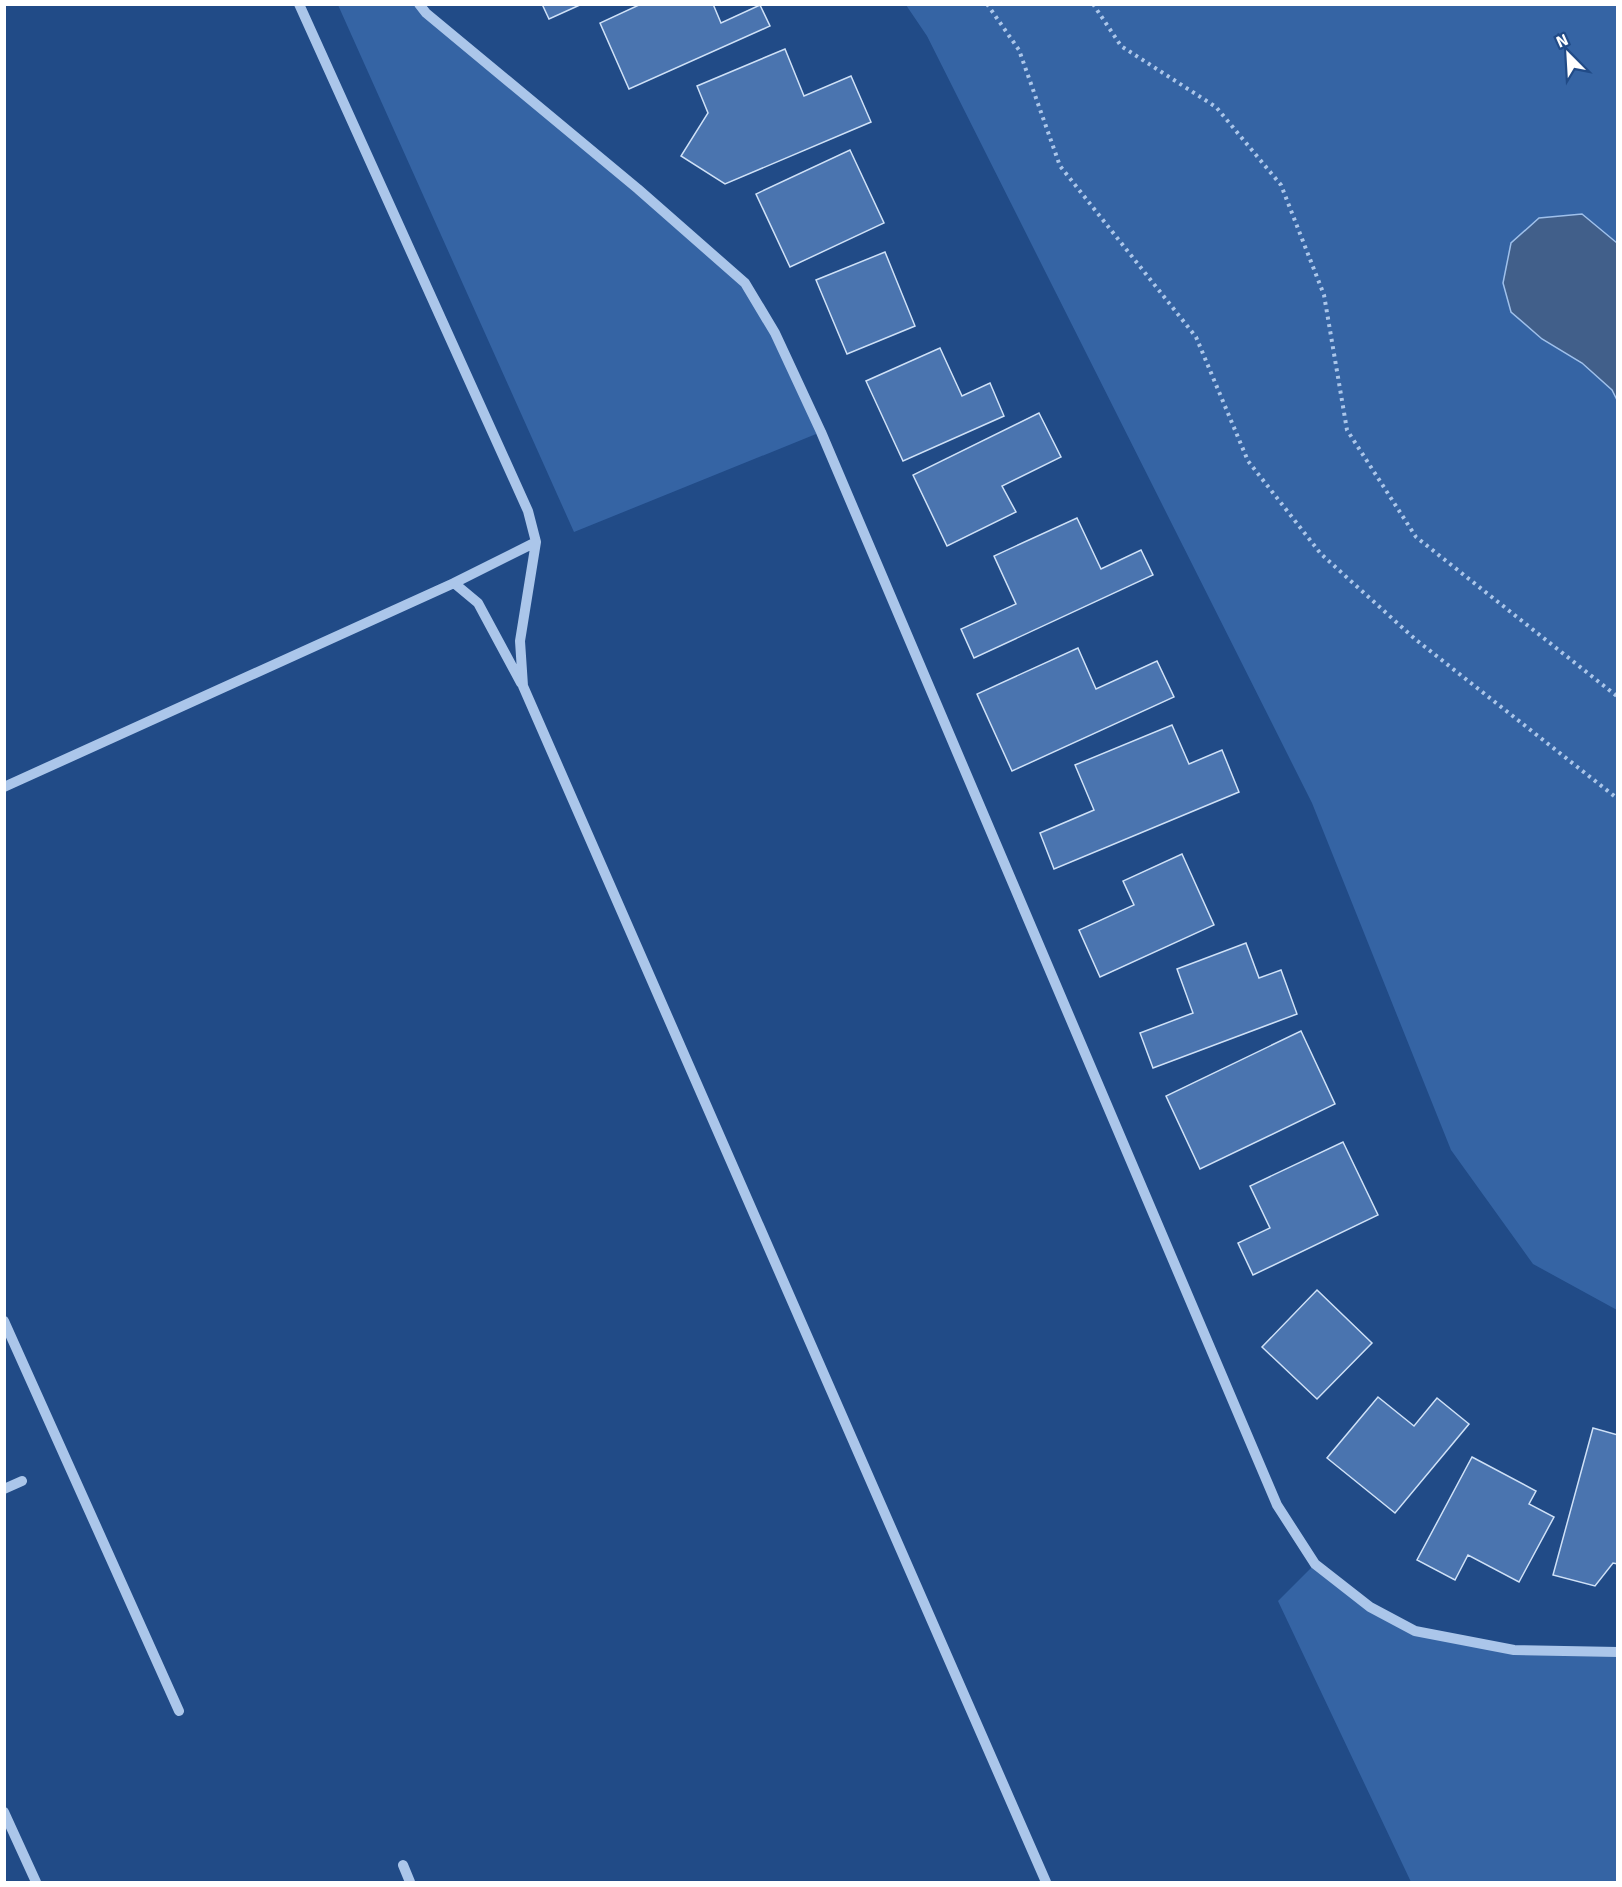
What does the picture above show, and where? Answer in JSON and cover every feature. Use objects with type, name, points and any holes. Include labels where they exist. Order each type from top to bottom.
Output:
[{"type":"street","points":[[299,4],[528,511],[536,542],[520,641],[523,686]]},
{"type":"street","points":[[419,4],[426,13],[638,189],[745,283],[776,333],[825,443],[1277,1506],[1315,1564],[1370,1607],[1415,1630],[1514,1650],[1617,1652]]},
{"type":"street","points":[[4,787],[454,583],[536,542]]},
{"type":"street","points":[[454,583],[478,603],[523,686],[1046,1882]]},
{"type":"street","points":[[4,1321],[179,1712]]},
{"type":"street","points":[[4,1490],[22,1481]]},
{"type":"street","points":[[4,1812],[36,1882]]},
{"type":"street","points":[[403,1865],[410,1882]]},
{"type":"path","points":[[987,4],[1019,50],[1060,166],[1196,336],[1248,461],[1321,554],[1415,639],[1617,799]]},
{"type":"path","points":[[1093,4],[1121,46],[1216,107],[1281,184],[1324,296],[1347,429],[1416,537],[1617,697]]},
{"type":"shaded area","points":[[338,5],[419,5],[745,283],[821,432],[574,532]]},
{"type":"shaded area","points":[[906,5],[1617,5],[1617,1310],[1533,1264],[1451,1150],[1312,803],[927,36]]},
{"type":"shaded area","points":[[1582,214],[1617,243],[1617,400],[1612,390],[1582,363],[1542,339],[1511,312],[1503,283],[1511,243],[1539,218]]},
{"type":"shaded area","points":[[1315,1564],[1370,1607],[1415,1631],[1514,1650],[1617,1652],[1617,1882],[1411,1882],[1278,1601]]},
{"type":"building","points":[[542,4],[582,4],[549,19]]},
{"type":"building","points":[[641,4],[713,4],[721,23],[760,5],[770,26],[629,89],[600,23]]},
{"type":"building","points":[[785,49],[804,96],[851,76],[871,122],[725,184],[681,156],[708,113],[697,86]]},
{"type":"building","points":[[850,150],[884,223],[790,267],[756,194]]},
{"type":"building","points":[[885,252],[915,326],[847,354],[816,280]]},
{"type":"building","points":[[940,348],[962,396],[990,383],[1004,416],[903,461],[866,381]]},
{"type":"building","points":[[1039,413],[1061,457],[1002,486],[1016,512],[947,546],[913,475]]},
{"type":"building","points":[[1077,518],[1101,569],[1141,550],[1153,575],[974,658],[961,629],[1016,604],[994,556]]},
{"type":"building","points":[[1078,648],[1096,689],[1157,661],[1174,697],[1012,771],[977,694]]},
{"type":"building","points":[[1172,725],[1189,764],[1222,750],[1239,792],[1054,869],[1040,833],[1094,810],[1075,765]]},
{"type":"building","points":[[1182,854],[1214,925],[1100,977],[1079,930],[1134,905],[1123,881]]},
{"type":"building","points":[[1246,943],[1259,978],[1281,970],[1297,1014],[1153,1068],[1140,1033],[1193,1013],[1177,969]]},
{"type":"building","points":[[1301,1031],[1335,1104],[1200,1169],[1166,1096]]},
{"type":"building","points":[[1343,1142],[1378,1215],[1253,1275],[1238,1243],[1270,1228],[1250,1186]]},
{"type":"building","points":[[1317,1290],[1372,1343],[1317,1399],[1262,1347]]},
{"type":"building","points":[[1378,1397],[1414,1426],[1437,1398],[1469,1424],[1395,1513],[1327,1458]]},
{"type":"building","points":[[1593,1428],[1618,1435],[1618,1564],[1613,1563],[1595,1586],[1553,1575]]},
{"type":"building","points":[[1472,1457],[1536,1491],[1529,1504],[1554,1517],[1519,1582],[1468,1555],[1455,1580],[1417,1560]]}]
